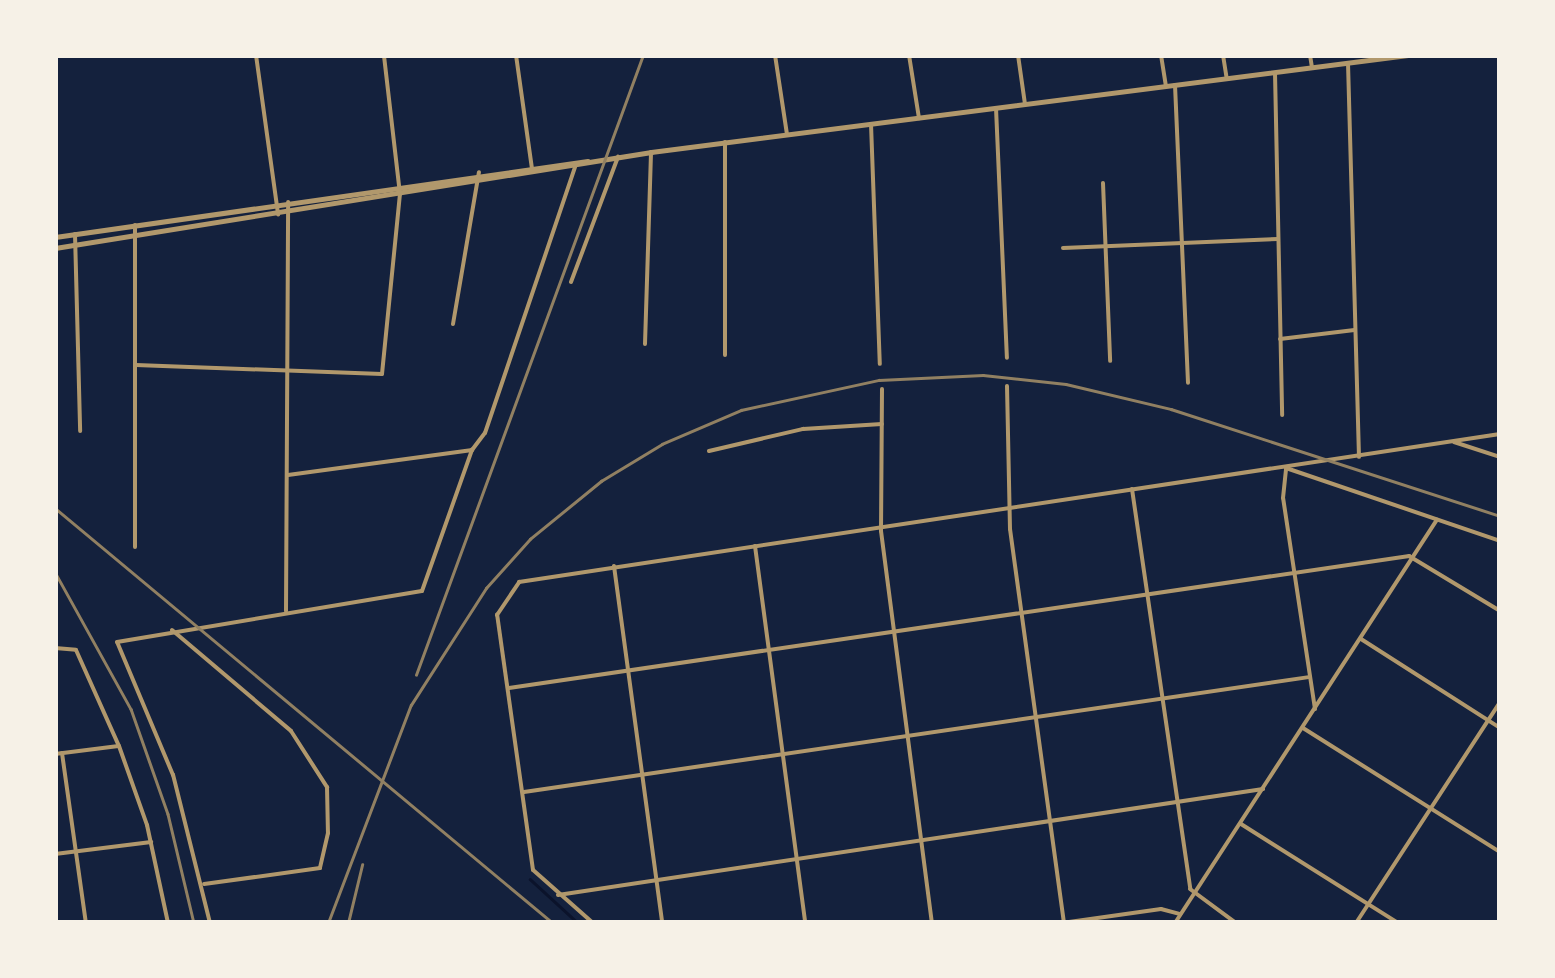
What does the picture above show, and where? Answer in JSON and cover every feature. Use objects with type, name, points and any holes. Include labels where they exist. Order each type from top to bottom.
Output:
[{"type":"street","points":[[256,55],[278,214]]},
{"type":"street","points":[[136,365],[382,374],[400,194],[384,55]]},
{"type":"street","points":[[516,55],[533,173]]},
{"type":"street","points":[[775,55],[787,134]]},
{"type":"street","points":[[910,55],[919,118]]},
{"type":"street","points":[[1018,55],[1025,104]]},
{"type":"street","points":[[1162,55],[1166,86]]},
{"type":"street","points":[[1223,55],[1226,79]]},
{"type":"street","points":[[1310,55],[1312,68]]},
{"type":"street","points":[[55,237],[532,164],[592,161],[1408,55]]},
{"type":"street","points":[[1348,63],[1360,457]]},
{"type":"street","points":[[1275,72],[1282,414]]},
{"type":"street","points":[[1175,86],[1188,384]]},
{"type":"street","points":[[996,108],[1006,358]]},
{"type":"street","points":[[871,124],[880,364]]},
{"type":"street","points":[[725,142],[726,355]]},
{"type":"street","points":[[645,344],[651,152]]},
{"type":"street","points":[[571,282],[618,157]]},
{"type":"street","points":[[55,248],[592,161]]},
{"type":"street","points":[[210,923],[204,884],[170,764],[118,642],[422,591],[472,450],[485,433],[574,166]]},
{"type":"street","points":[[453,324],[479,172]]},
{"type":"street","points":[[1103,183],[1110,361]]},
{"type":"street","points":[[286,611],[288,202]]},
{"type":"street","points":[[135,225],[135,547]]},
{"type":"street","points":[[75,234],[80,430]]},
{"type":"street","points":[[1063,248],[1278,239]]},
{"type":"street","points":[[1280,339],[1355,330]]},
{"type":"street","points":[[1007,386],[1010,508],[1063,923],[1160,909],[1180,914]]},
{"type":"street","points":[[882,389],[881,525],[932,923]]},
{"type":"street","points":[[709,451],[804,429],[882,424]]},
{"type":"street","points":[[592,923],[535,872],[498,611],[519,582],[1500,434]]},
{"type":"street","points":[[1450,441],[1500,456]]},
{"type":"street","points":[[287,476],[472,450]]},
{"type":"street","points":[[1286,468],[1500,541]]},
{"type":"street","points":[[1286,468],[1283,498],[1314,709]]},
{"type":"street","points":[[1132,488],[1192,895],[1236,923]]},
{"type":"street","points":[[1175,923],[1437,520]]},
{"type":"street","points":[[754,544],[804,923]]},
{"type":"street","points":[[509,688],[1414,556],[1500,611]]},
{"type":"street","points":[[614,565],[662,923]]},
{"type":"street","points":[[172,630],[291,731],[323,776],[328,832],[318,870],[204,884]]},
{"type":"street","points":[[1362,639],[1500,728]]},
{"type":"street","points":[[55,648],[72,646],[119,746],[151,842],[168,923]]},
{"type":"street","points":[[524,792],[1309,677]]},
{"type":"street","points":[[1356,923],[1500,702]]},
{"type":"street","points":[[1303,728],[1500,852]]},
{"type":"street","points":[[86,923],[58,753],[119,746]]},
{"type":"street","points":[[558,894],[1263,789]]},
{"type":"street","points":[[1240,823],[1398,923]]},
{"type":"street","points":[[55,854],[151,842]]},
{"type":"waterway","points":[[530,879],[578,923]]},
{"type":"railway","points":[[416,675],[643,55]]},
{"type":"railway","points":[[328,923],[411,705],[486,588],[530,539],[601,481],[662,444],[741,410],[879,380],[983,375],[1066,384],[1171,409],[1500,516]]},
{"type":"railway","points":[[55,508],[553,923]]},
{"type":"railway","points":[[55,572],[131,709],[168,814],[194,923]]},
{"type":"railway","points":[[348,923],[362,865]]}]
